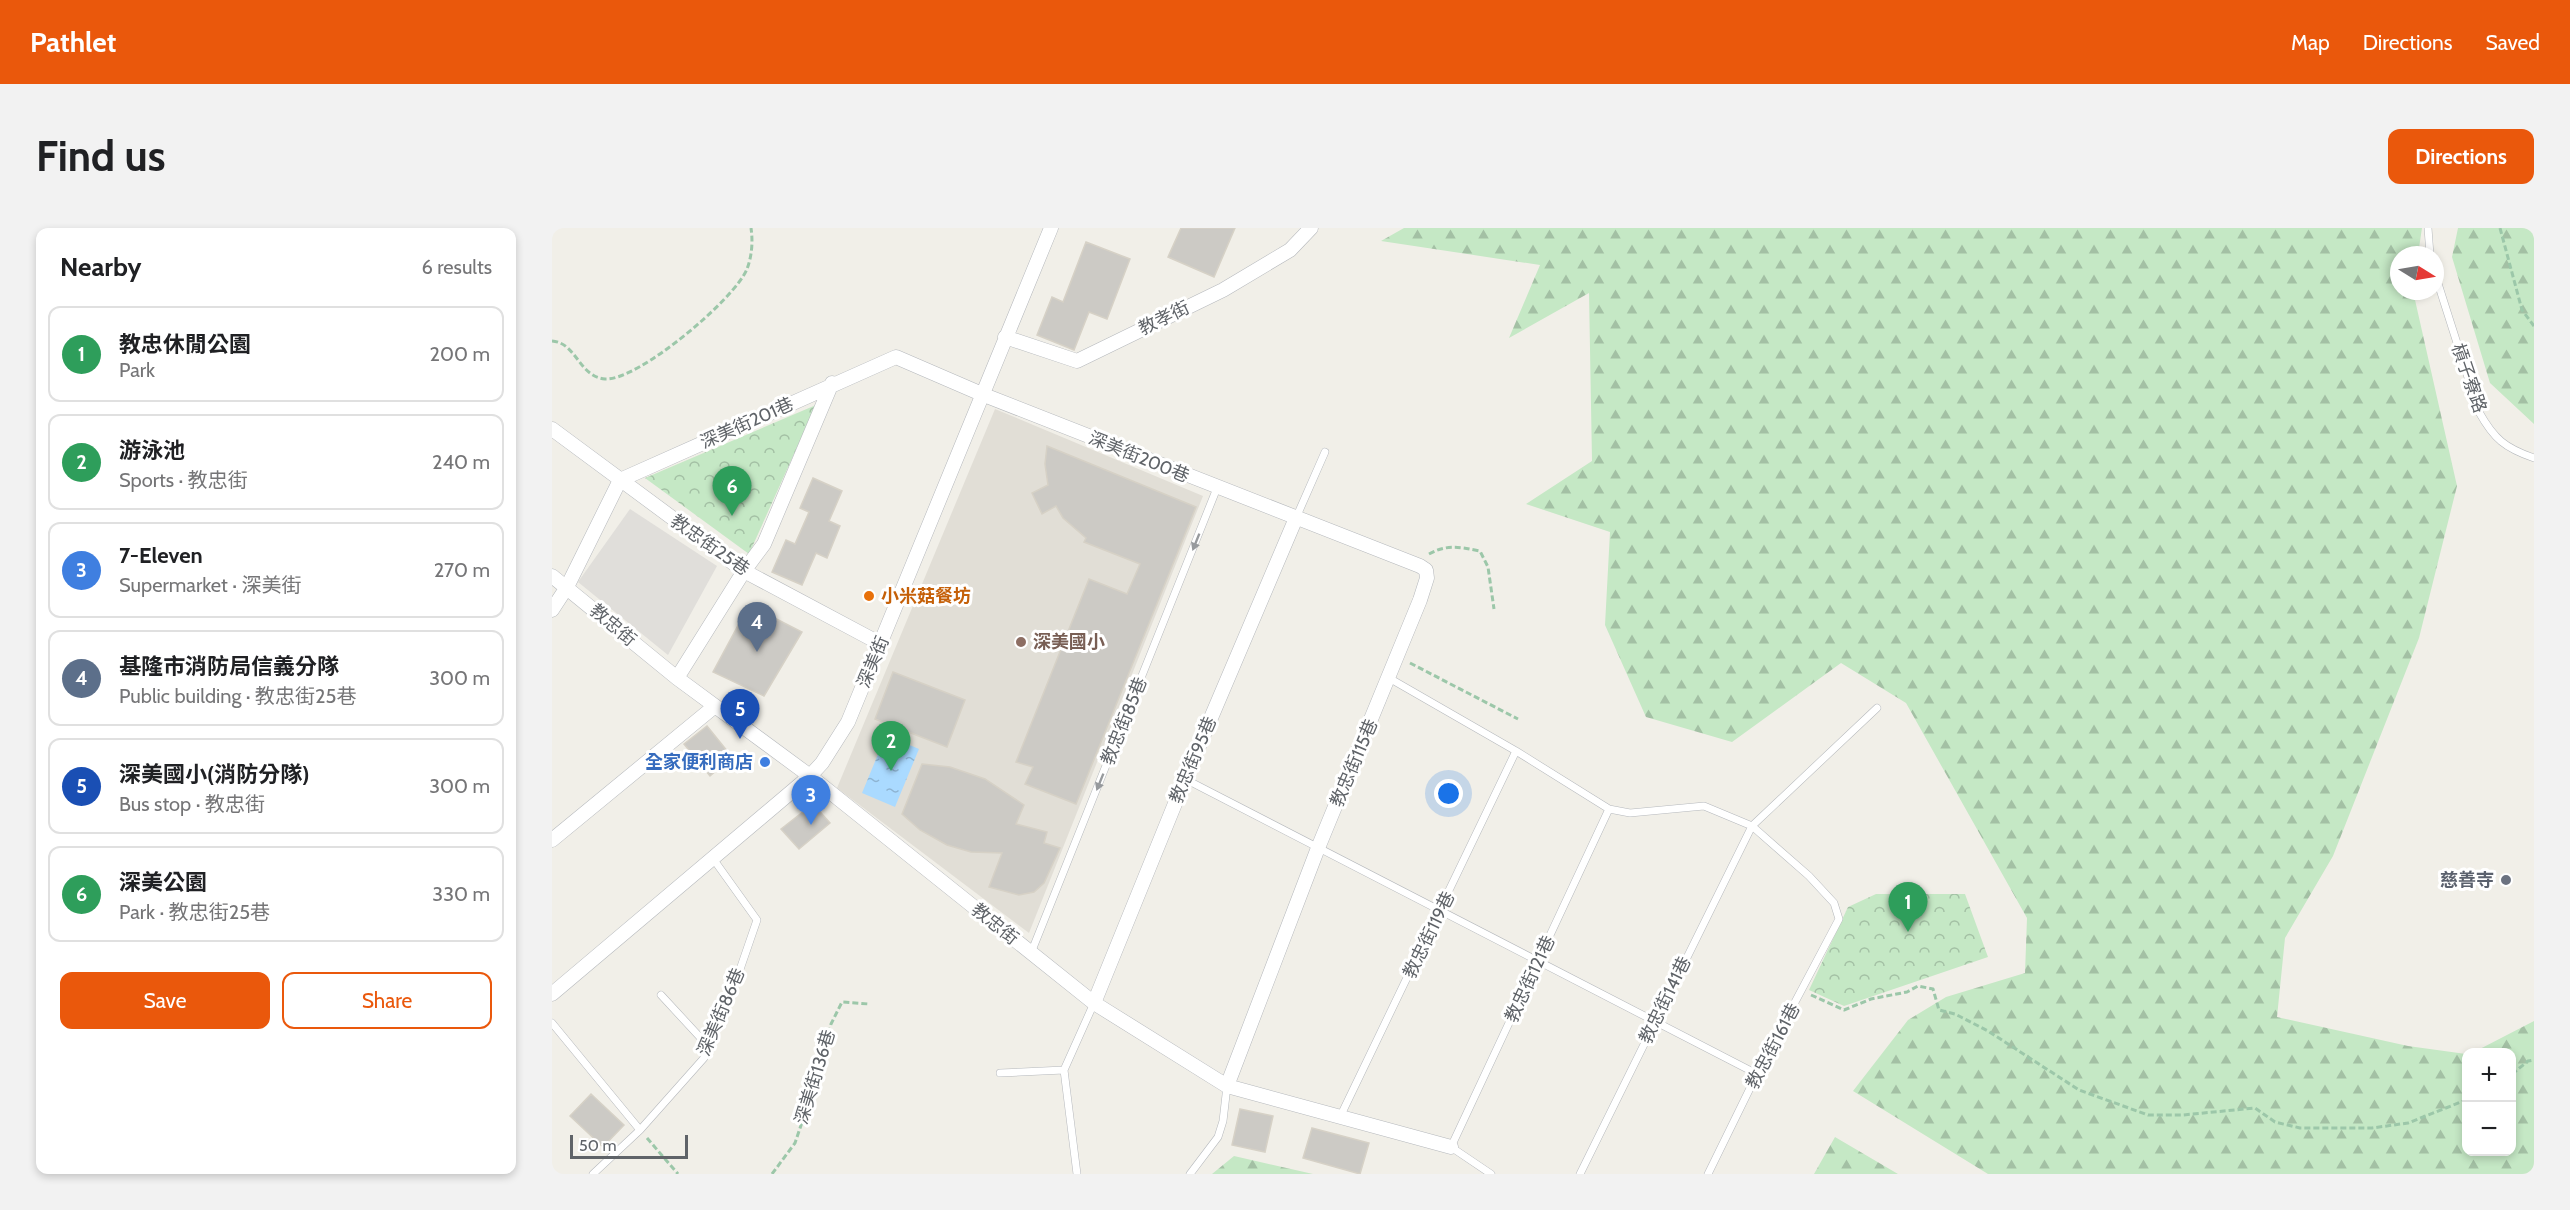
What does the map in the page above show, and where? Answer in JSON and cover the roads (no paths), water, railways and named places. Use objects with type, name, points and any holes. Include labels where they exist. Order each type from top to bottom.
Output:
[{"type":"street","name":"深美街","points":[[552,994],[714,860],[822,764],[848,722],[984,394],[1005,337],[1052,228]]},
{"type":"street","name":"教孝街","points":[[1005,337],[1077,361],[1223,290],[1290,250],[1311,228]]},
{"type":"street","name":"深美街201巷","points":[[620,480],[832,383],[897,357],[984,394]]},
{"type":"street","points":[[677,678],[744,571],[764,544],[832,383]]},
{"type":"street","name":"深美街200巷","points":[[984,394],[1296,518]]},
{"type":"street","name":"教忠街25巷","points":[[552,429],[744,571],[881,644]]},
{"type":"street","points":[[552,610],[567,587],[620,480]]},
{"type":"street","name":"教忠街115巷","points":[[1227,1086],[1318,848],[1398,656],[1427,578],[1426,570],[1414,563],[1296,518]]},
{"type":"street","name":"教忠街95巷","points":[[1094,1003],[1185,779],[1296,518]]},
{"type":"street","name":"教忠街","points":[[552,576],[677,678],[810,776],[1094,1003],[1227,1086],[1451,1147]]},
{"type":"street","points":[[552,840],[715,706]]},
{"type":"lane","points":[[2428,228],[2429,246]]},
{"type":"lane","name":"槓子寮路","points":[[2443,300],[2479,412],[2489,431],[2509,449],[2534,458]]},
{"type":"lane","points":[[1296,518],[1325,452]]},
{"type":"lane","name":"教忠街85巷","points":[[1031,953],[1217,488]]},
{"type":"lane","points":[[1389,678],[1516,751],[1609,809],[1630,813],[1704,807],[1752,826],[1877,708]]},
{"type":"lane","name":"教忠街119巷","points":[[1340,1118],[1516,751]]},
{"type":"lane","points":[[1185,779],[1757,1074]]},
{"type":"lane","name":"教忠街121巷","points":[[1451,1147],[1609,809]]},
{"type":"lane","name":"教忠街161巷","points":[[1708,1174],[1757,1074],[1839,919],[1834,903],[1809,876],[1752,826]]},
{"type":"lane","name":"教忠街141巷","points":[[1580,1174],[1752,826]]},
{"type":"lane","name":"深美街86巷","points":[[594,1174],[640,1130],[704,1058],[736,981],[757,920],[714,860]]},
{"type":"lane","points":[[661,995],[709,1047]]},
{"type":"lane","points":[[1077,1174],[1064,1070],[1094,1003]]},
{"type":"lane","points":[[552,1023],[640,1130]]},
{"type":"lane","points":[[1000,1072],[1064,1070]]},
{"type":"lane","points":[[1190,1174],[1218,1137],[1223,1121],[1227,1086]]},
{"type":"lane","name":"教忠街","points":[[1451,1147],[1491,1174]]},
{"type":"water","points":[[886,735],[919,749],[895,807],[862,793]]},
{"type":"place","name":"深美公園","points":[[732,516]]},
{"type":"place","name":"小米菇餐坊","points":[[869,596]]},
{"type":"place","name":"深美國小","points":[[1021,642]]},
{"type":"place","name":"基隆市消防局信義分隊","points":[[757,652]]},
{"type":"place","name":"深美國小(消防分隊)","points":[[740,739]]},
{"type":"place","name":"全家便利商店","points":[[765,762]]},
{"type":"place","name":"游泳池","points":[[891,771]]},
{"type":"place","name":"7-Eleven","points":[[811,825]]},
{"type":"place","name":"慈善寺","points":[[2506,880]]},
{"type":"place","name":"教忠休閒公園","points":[[1908,932]]}]
